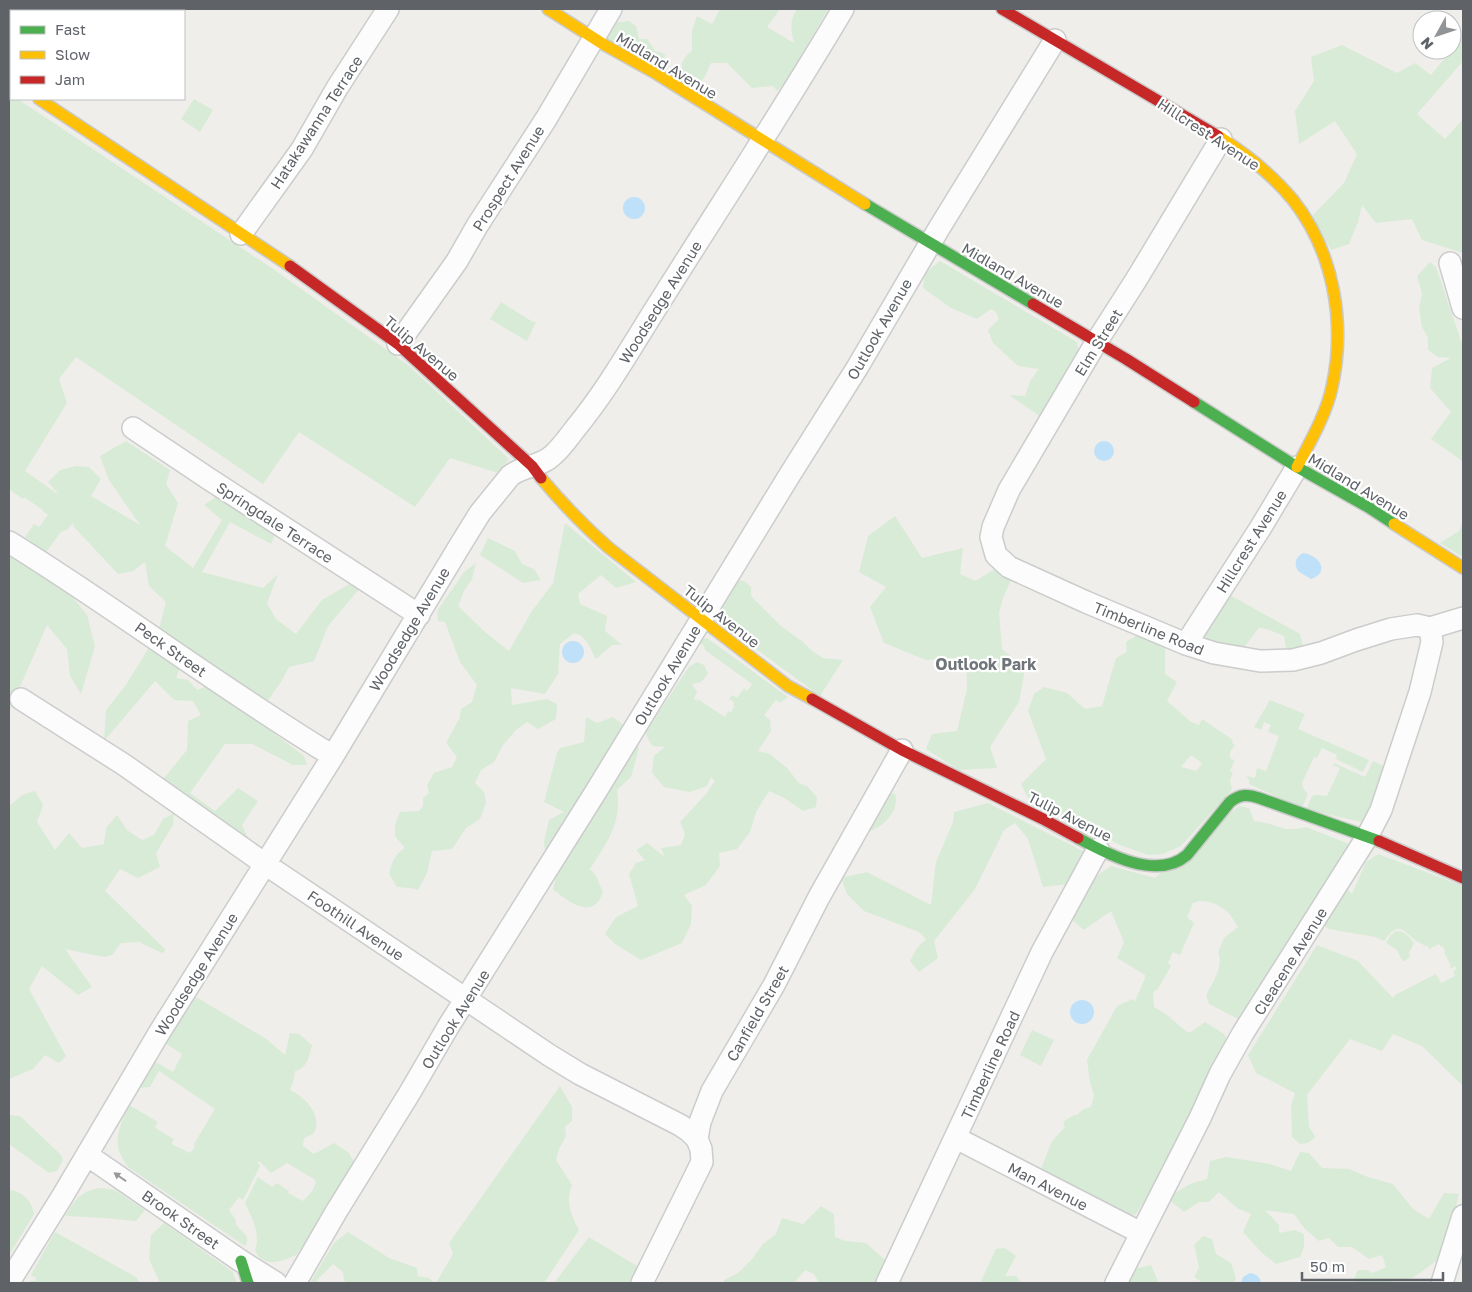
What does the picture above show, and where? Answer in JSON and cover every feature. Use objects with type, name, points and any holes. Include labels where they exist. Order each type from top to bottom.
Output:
[{"type":"street","name":"Hatakawanna Terrace","points":[[241,234],[302,149],[388,9]]},
{"type":"street","name":"Midland Avenue","points":[[548,9],[657,74],[858,200],[1097,341],[1297,467],[1368,507],[1463,568]]},
{"type":"street","name":"Prospect Avenue","points":[[398,344],[457,261],[477,226],[546,119],[611,9]]},
{"type":"street","name":"Woodsedge Avenue","points":[[9,1282],[160,1033],[333,756],[489,500],[514,472],[520,468],[543,462],[553,456],[590,410],[620,366],[843,9]]},
{"type":"street","name":"Hillcrest Avenue","points":[[1002,9],[1253,160],[1285,190],[1302,213],[1317,239],[1327,263],[1336,304],[1338,330],[1333,383],[1319,423],[1297,467],[1186,644]]},
{"type":"street","name":"Outlook Avenue","points":[[296,1283],[346,1196],[852,376],[930,243],[1055,40]]},
{"type":"street","name":"Tulip Avenue","points":[[40,100],[290,266],[398,344],[532,466],[585,527],[609,548],[788,686],[902,750],[1043,819],[1098,849],[1122,859],[1142,864],[1161,866],[1176,863],[1188,855],[1230,802],[1241,794],[1270,802],[1367,837],[1463,878]]},
{"type":"street","name":"Elm Street","points":[[994,550],[991,537],[992,526],[996,516],[1097,341],[1221,139]]},
{"type":"street","points":[[1450,263],[1463,308]]},
{"type":"street","name":"Springdale Terrace","points":[[133,428],[217,485],[419,615]]},
{"type":"street","name":"Peck Street","points":[[9,542],[99,599],[277,722],[333,756]]},
{"type":"street","name":"Timberline Road","points":[[994,550],[999,559],[1009,567],[1186,644],[1198,649],[1228,656],[1260,661],[1285,661],[1312,656],[1391,629],[1417,625],[1430,628],[1463,618]]},
{"type":"street","name":"Cleacene Avenue","points":[[1116,1283],[1196,1127],[1220,1074],[1367,837],[1381,810],[1420,692],[1432,642],[1430,628]]},
{"type":"street","name":"Foothill Avenue","points":[[21,699],[123,764],[265,864],[466,1000],[580,1074],[680,1125],[697,1139]]},
{"type":"street","name":"Canfield Street","points":[[642,1283],[702,1162],[701,1149],[697,1139],[700,1122],[712,1091],[774,986],[819,897],[902,750]]},
{"type":"street","name":"Timberline Road","points":[[887,1283],[1042,952],[1098,849]]},
{"type":"street","name":"Man Avenue","points":[[956,1138],[1141,1233]]},
{"type":"street","name":"Brook Street","points":[[87,1155],[276,1283]]},
{"type":"street","points":[[1442,1283],[1463,1216]]},
{"type":"street","points":[[241,1261],[248,1283]]},
{"type":"green space","points":[[720,9],[780,9],[767,27],[794,43],[791,26],[797,9],[828,9],[785,84],[777,91],[773,86],[752,88],[727,63],[711,63],[700,83],[686,83],[682,65],[684,58],[692,51],[692,31],[697,16],[712,24]]},
{"type":"green space","points":[[629,21],[636,26],[639,39],[647,39],[656,52],[661,52],[665,55],[663,68],[606,40],[612,23]]},
{"type":"green space","points":[[1462,31],[1463,61],[1417,114],[1445,139],[1463,119],[1463,253],[1422,240],[1412,219],[1376,223],[1362,205],[1358,222],[1349,244],[1331,250],[1312,216],[1344,183],[1357,154],[1335,121],[1299,144],[1295,111],[1314,81],[1311,57],[1342,45],[1397,73],[1415,63],[1431,75],[1443,60],[1462,60]]},
{"type":"green space","points":[[9,93],[10,100],[19,100],[39,113],[276,271],[408,365],[509,459],[498,473],[450,458],[415,507],[299,432],[263,484],[76,357],[59,379],[67,403],[25,471],[59,495],[48,482],[60,470],[76,466],[89,467],[101,479],[91,496],[140,525],[109,480],[100,456],[126,441],[170,470],[166,484],[178,503],[165,546],[193,568],[222,520],[204,505],[217,496],[275,534],[271,544],[230,522],[202,572],[263,588],[278,574],[267,603],[276,619],[296,634],[322,600],[353,582],[361,587],[328,626],[314,661],[289,667],[268,700],[246,693],[159,629],[166,602],[149,586],[145,562],[133,571],[118,574],[74,527],[73,523],[68,529],[61,532],[46,552],[25,537],[34,524],[39,527],[48,515],[24,497],[23,499],[9,489]]},
{"type":"green space","points":[[194,99],[213,110],[200,132],[181,119]]},
{"type":"green space","points":[[940,261],[1077,342],[1079,353],[1041,417],[1009,395],[1025,396],[1030,381],[1039,369],[1018,366],[993,343],[988,330],[999,319],[996,312],[991,309],[977,319],[951,308],[923,288],[925,273]]},
{"type":"green space","points":[[1430,262],[1436,267],[1463,347],[1463,464],[1461,460],[1431,439],[1451,412],[1430,388],[1432,368],[1451,358],[1438,357],[1428,350],[1428,338],[1422,327],[1419,309],[1422,293],[1417,276]]},
{"type":"green space","points":[[501,302],[536,322],[527,341],[490,319]]},
{"type":"green space","points":[[895,516],[922,558],[963,548],[960,574],[975,581],[995,569],[1002,576],[1011,580],[999,612],[1002,649],[1025,669],[1019,702],[990,747],[997,768],[959,770],[926,749],[932,734],[957,731],[967,689],[966,657],[926,660],[884,643],[870,607],[886,587],[859,572],[868,536]]},
{"type":"green space","points":[[1463,522],[1463,557],[1440,543],[1459,531]]},
{"type":"green space","points":[[565,523],[636,582],[616,588],[601,575],[578,594],[580,604],[607,616],[605,631],[622,645],[612,645],[596,659],[585,640],[574,633],[560,644],[558,674],[545,694],[511,688],[512,705],[547,699],[557,704],[556,719],[538,729],[527,722],[516,730],[503,745],[494,762],[481,770],[475,783],[484,792],[486,803],[480,819],[466,828],[452,849],[432,851],[427,873],[418,890],[397,887],[389,874],[396,856],[405,848],[395,836],[395,825],[400,812],[419,811],[423,806],[423,798],[429,793],[427,785],[434,773],[452,767],[457,757],[446,743],[459,719],[461,709],[472,702],[477,685],[460,662],[445,622],[438,621],[437,611],[464,572],[476,563],[472,579],[464,591],[458,606],[485,632],[509,651],[532,611],[553,583]]},
{"type":"green space","points":[[488,538],[515,551],[522,564],[534,569],[541,580],[523,583],[480,555]]},
{"type":"green space","points":[[9,556],[71,595],[87,615],[95,646],[81,694],[70,676],[67,649],[47,625],[9,712]]},
{"type":"green space","points":[[738,580],[744,581],[751,587],[753,598],[781,626],[812,651],[823,658],[843,660],[820,696],[718,621],[717,613]]},
{"type":"green space","points":[[1228,594],[1300,634],[1304,651],[1287,655],[1284,636],[1259,628],[1245,646],[1235,652],[1199,639]]},
{"type":"green space","points":[[1139,634],[1165,647],[1165,674],[1177,682],[1167,701],[1191,722],[1199,725],[1202,719],[1233,740],[1232,743],[1235,745],[1230,752],[1232,760],[1235,759],[1230,771],[1233,773],[1230,780],[1232,790],[1181,846],[1163,854],[1148,855],[1120,845],[1028,798],[1021,784],[1046,759],[1028,711],[1034,694],[1044,687],[1067,693],[1085,709],[1102,706],[1116,658],[1127,652],[1126,642]],"holes":[[[1191,755],[1202,763],[1197,771],[1181,767]]]},
{"type":"green space","points":[[707,638],[788,697],[780,703],[776,700],[764,715],[770,720],[771,731],[758,751],[770,754],[787,768],[799,783],[807,786],[817,797],[816,807],[803,811],[786,799],[769,791],[756,812],[750,832],[737,849],[719,853],[720,866],[706,885],[684,895],[692,906],[691,924],[682,943],[641,960],[615,944],[605,934],[616,917],[638,906],[629,874],[636,863],[645,860],[636,850],[647,843],[665,857],[661,848],[681,845],[685,834],[680,822],[706,794],[715,781],[711,777],[707,786],[690,792],[664,787],[652,773],[654,756],[665,747],[652,746],[645,733],[689,667],[697,662],[704,665],[708,674],[701,682],[692,684],[697,692],[694,699],[699,703],[696,698],[725,717],[728,711],[731,712],[734,707],[734,702],[729,699],[732,695],[737,698],[744,688],[747,691],[752,684],[705,650],[704,646],[698,642]]},
{"type":"green space","points":[[151,644],[181,664],[176,678],[188,680],[197,690],[210,685],[304,756],[307,765],[293,765],[252,744],[225,744],[190,793],[215,811],[238,788],[258,801],[242,825],[252,847],[160,783],[187,750],[188,721],[201,715],[193,701],[174,700],[155,681],[104,741],[106,710],[126,685]]},
{"type":"green space","points":[[1270,700],[1305,714],[1298,729],[1369,760],[1363,772],[1336,759],[1337,755],[1322,748],[1317,758],[1314,757],[1302,783],[1303,788],[1308,794],[1302,808],[1249,784],[1246,776],[1255,778],[1257,768],[1266,771],[1279,736],[1268,732],[1271,725],[1264,722],[1261,730],[1254,727]]},
{"type":"green space","points":[[586,717],[597,723],[613,717],[628,729],[639,748],[631,777],[617,790],[617,813],[612,832],[590,869],[596,876],[603,892],[598,902],[586,907],[568,901],[553,890],[559,865],[548,855],[544,845],[549,820],[564,812],[544,802],[557,753],[560,748],[584,742]]},
{"type":"green space","points":[[1373,761],[1388,768],[1382,788],[1363,822],[1306,810],[1312,796],[1327,796],[1340,768],[1333,765],[1334,763],[1365,777]]},
{"type":"green space","points":[[35,791],[43,805],[37,822],[55,850],[69,833],[82,848],[104,844],[106,828],[117,815],[127,830],[142,840],[154,835],[163,819],[174,813],[173,825],[156,853],[160,867],[138,878],[120,869],[105,891],[166,950],[162,953],[139,942],[121,943],[112,955],[104,957],[65,949],[92,987],[78,995],[42,966],[29,989],[66,1056],[59,1063],[45,1055],[33,1069],[9,1079],[9,806],[22,795]]},
{"type":"green space","points":[[889,793],[895,794],[896,800],[893,812],[889,818],[874,830],[868,832],[867,828]]},
{"type":"green space","points":[[988,803],[1085,852],[1068,884],[1043,887],[1028,839],[1015,823],[1004,830],[975,889],[934,941],[938,958],[919,972],[910,961],[917,948],[926,939],[919,932],[864,911],[847,894],[841,878],[867,872],[931,905],[936,862],[953,822],[954,812]]},
{"type":"green space","points":[[1239,806],[1249,808],[1254,821],[1286,829],[1306,827],[1349,844],[1348,849],[1342,855],[1242,1021],[1209,1004],[1206,995],[1219,969],[1218,952],[1224,938],[1238,927],[1229,913],[1221,907],[1207,901],[1193,903],[1187,917],[1194,923],[1180,955],[1173,952],[1168,963],[1171,966],[1158,989],[1153,992],[1154,1007],[1187,1032],[1191,1032],[1205,1022],[1224,1034],[1229,1041],[1166,1168],[1135,1215],[1119,1213],[1039,1174],[1052,1141],[1065,1127],[1063,1122],[1077,1115],[1082,1110],[1091,1107],[1094,1095],[1090,1083],[1087,1060],[1117,1006],[1133,999],[1135,1001],[1145,978],[1145,975],[1117,958],[1124,942],[1111,911],[1084,930],[1069,917],[1086,883],[1111,866],[1155,878]]},
{"type":"green space","points":[[1378,854],[1463,886],[1463,1086],[1422,1046],[1393,1034],[1382,1051],[1350,1039],[1307,1095],[1309,1126],[1315,1137],[1308,1143],[1300,1144],[1292,1137],[1291,1106],[1295,1093],[1256,1073],[1248,1055],[1317,945],[1358,961],[1393,998],[1395,995],[1436,974],[1441,983],[1455,976],[1453,971],[1457,969],[1455,966],[1451,969],[1443,946],[1441,947],[1439,944],[1429,949],[1427,945],[1425,946],[1417,942],[1406,932],[1399,929],[1393,931],[1384,941],[1375,937],[1329,929],[1324,926],[1347,889],[1352,894],[1366,862]]},
{"type":"green space","points":[[1396,931],[1409,936],[1414,943],[1409,953],[1410,957],[1403,962],[1397,950],[1386,943]]},
{"type":"green space","points":[[196,997],[265,1038],[285,1055],[290,1033],[299,1034],[312,1045],[305,1064],[295,1071],[290,1090],[309,1104],[315,1115],[316,1128],[313,1134],[304,1138],[303,1146],[314,1154],[334,1143],[349,1153],[355,1164],[326,1207],[329,1210],[296,1255],[285,1260],[273,1262],[258,1256],[255,1250],[257,1238],[255,1226],[245,1203],[258,1177],[272,1187],[277,1183],[289,1191],[288,1193],[303,1201],[313,1190],[316,1182],[314,1179],[287,1163],[271,1173],[257,1161],[260,1166],[243,1200],[239,1197],[229,1210],[236,1220],[236,1225],[247,1237],[245,1246],[128,1167],[120,1153],[118,1135],[129,1105],[158,1122],[155,1128],[174,1139],[173,1145],[190,1153],[215,1109],[159,1071],[150,1087],[139,1088],[154,1061],[173,1072],[182,1054],[165,1043]]},
{"type":"green space","points":[[1032,1030],[1054,1040],[1041,1066],[1020,1055]]},
{"type":"green space","points":[[560,1086],[572,1107],[572,1121],[565,1127],[566,1136],[556,1160],[572,1185],[569,1202],[571,1213],[579,1230],[544,1283],[436,1283],[453,1254],[449,1243]]},
{"type":"green space","points":[[9,1115],[20,1116],[61,1155],[63,1160],[57,1171],[49,1173],[9,1144]]},
{"type":"green space","points":[[1300,1152],[1309,1153],[1322,1168],[1349,1169],[1393,1184],[1413,1209],[1429,1219],[1444,1193],[1459,1194],[1447,1242],[1436,1261],[1413,1278],[1392,1280],[1390,1283],[1355,1283],[1354,1279],[1358,1270],[1367,1270],[1373,1273],[1386,1267],[1382,1255],[1369,1259],[1352,1247],[1338,1247],[1329,1238],[1319,1241],[1304,1228],[1294,1214],[1265,1210],[1279,1225],[1279,1233],[1295,1230],[1304,1234],[1304,1247],[1300,1257],[1276,1264],[1262,1253],[1243,1232],[1251,1214],[1237,1208],[1219,1192],[1209,1202],[1199,1202],[1184,1212],[1167,1198],[1190,1184],[1207,1179],[1210,1161],[1226,1157],[1270,1164],[1291,1171]]},
{"type":"green space","points":[[101,1188],[115,1190],[145,1210],[136,1221],[65,1216],[79,1197],[88,1191]]},
{"type":"green space","points":[[11,1190],[27,1198],[34,1214],[9,1255],[9,1191]]},
{"type":"green space","points":[[821,1206],[834,1214],[835,1237],[845,1241],[866,1243],[885,1260],[885,1269],[878,1283],[819,1283],[814,1274],[805,1270],[794,1283],[724,1283],[724,1280],[738,1273],[753,1258],[762,1245],[776,1234],[782,1218],[803,1224]]},
{"type":"green space","points":[[164,1223],[233,1272],[237,1283],[160,1283],[149,1259],[151,1235]]},
{"type":"green space","points":[[55,1232],[136,1277],[140,1283],[31,1283],[30,1281],[35,1281],[36,1278],[31,1275]]},
{"type":"green space","points":[[348,1232],[389,1258],[417,1268],[418,1276],[429,1278],[435,1283],[346,1283],[343,1272],[333,1264],[316,1283],[310,1283],[334,1243]]},
{"type":"green space","points":[[1203,1236],[1212,1239],[1216,1254],[1231,1263],[1236,1278],[1234,1283],[1203,1283],[1194,1277],[1199,1267],[1194,1245]]},
{"type":"green space","points":[[589,1237],[642,1269],[636,1283],[554,1283]]},
{"type":"green space","points":[[1005,1248],[1016,1256],[1005,1276],[1016,1276],[1021,1283],[980,1283],[996,1249]]},
{"type":"green space","points":[[1151,1265],[1158,1281],[1156,1283],[1128,1283],[1135,1269]]},
{"type":"water","points":[[634,197],[642,200],[645,208],[642,216],[634,219],[626,216],[623,208],[626,200]]},
{"type":"water","points":[[1104,441],[1111,444],[1114,451],[1111,458],[1104,461],[1097,458],[1094,451],[1097,444]]},
{"type":"water","points":[[1303,553],[1314,557],[1320,564],[1320,572],[1311,579],[1298,571],[1297,568],[1297,559]]},
{"type":"water","points":[[573,641],[583,648],[584,652],[577,662],[573,663],[563,656],[562,652],[569,642]]},
{"type":"water","points":[[1082,1000],[1087,1001],[1093,1007],[1093,1017],[1087,1023],[1082,1024],[1077,1023],[1071,1017],[1070,1012],[1071,1007],[1077,1001]]},
{"type":"water","points":[[1250,1273],[1258,1276],[1261,1283],[1241,1283],[1243,1277]]},
{"type":"traffic: fast","points":[[865,204],[1033,304]]},
{"type":"traffic: fast","points":[[1194,402],[1297,467],[1394,524]]},
{"type":"traffic: fast","points":[[1078,838],[1117,857],[1132,862],[1161,866],[1175,862],[1187,855],[1230,802],[1237,797],[1248,795],[1379,841]]},
{"type":"traffic: fast","points":[[241,1261],[248,1283]]},
{"type":"traffic: slow","points":[[548,9],[603,44],[657,74],[865,204]]},
{"type":"traffic: slow","points":[[41,100],[290,266]]},
{"type":"traffic: slow","points":[[1218,136],[1258,165],[1293,200],[1307,220],[1318,242],[1327,265],[1333,289],[1337,313],[1338,338],[1332,387],[1322,418],[1297,467]]},
{"type":"traffic: slow","points":[[541,478],[609,548],[788,686],[812,699]]},
{"type":"traffic: slow","points":[[1394,524],[1463,568]]},
{"type":"traffic: jam","points":[[1002,9],[1218,136]]},
{"type":"traffic: jam","points":[[290,266],[398,344],[532,466],[541,478]]},
{"type":"traffic: jam","points":[[1033,304],[1194,402]]},
{"type":"traffic: jam","points":[[812,699],[902,750],[1078,838]]},
{"type":"traffic: jam","points":[[1379,841],[1463,878]]},
{"type":"district","name":"Outlook Park","points":[[986,664]]}]
